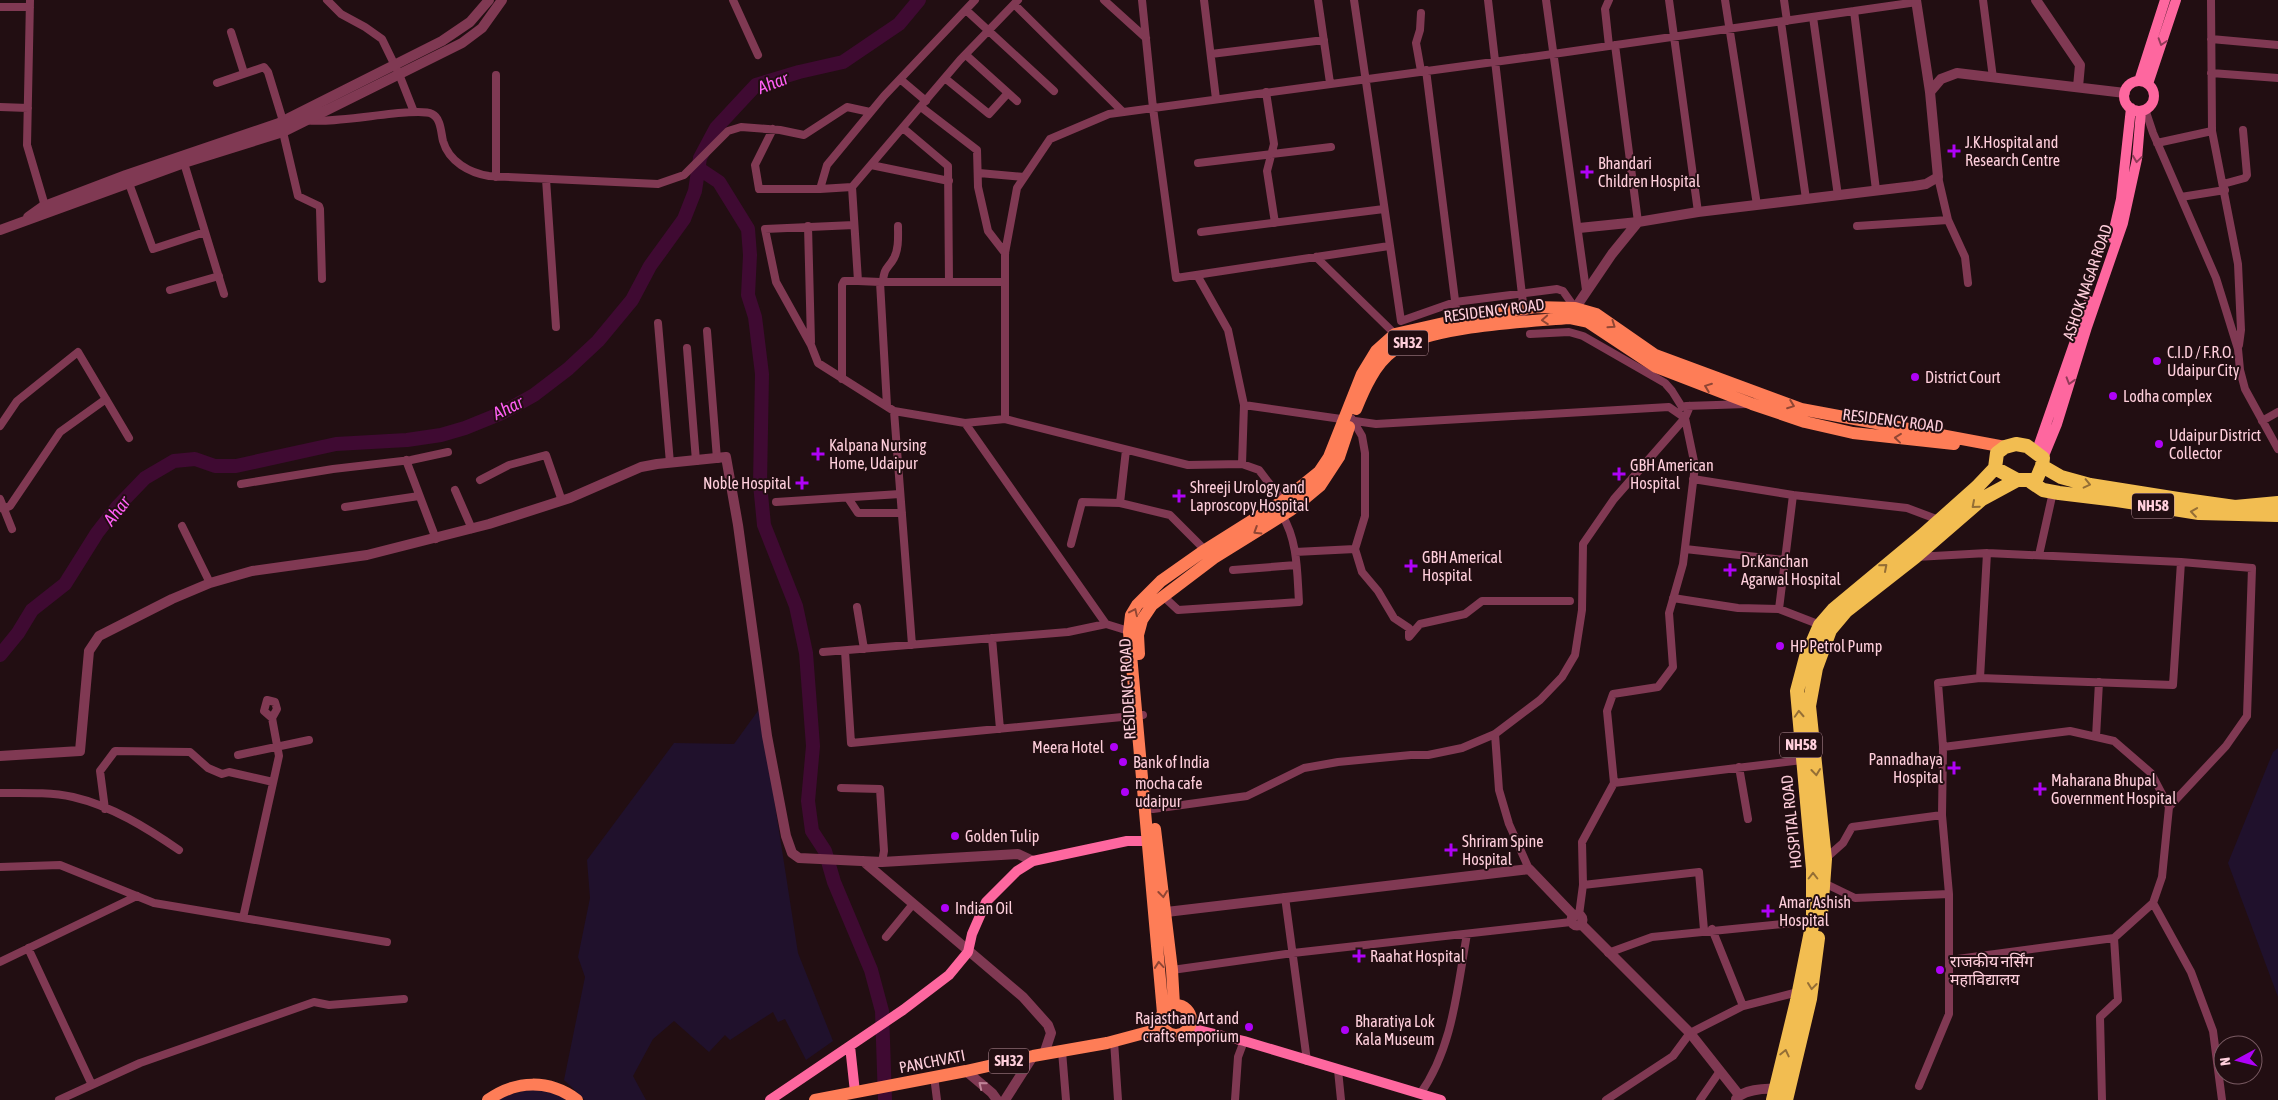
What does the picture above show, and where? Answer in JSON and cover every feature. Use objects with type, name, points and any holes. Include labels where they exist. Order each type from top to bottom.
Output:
[{"type":"highway","name":"NH58","points":[[2001,450],[2016,444],[2027,446],[2061,477],[2090,485],[2235,506],[2278,503]]},
{"type":"highway","points":[[1995,468],[2001,450]]},
{"type":"highway","points":[[2032,482],[2036,480],[2040,459]]},
{"type":"highway","name":"NH58","points":[[1995,468],[2017,480],[2032,482],[2043,490],[2053,492],[2199,513],[2278,514]]},
{"type":"highway","name":"HOSPITAL ROAD","points":[[1774,1095],[1813,921],[1814,869],[1802,760],[1797,690],[1806,657],[1825,627],[1833,610],[1940,520],[1995,468]]},
{"type":"highway","name":"NH58","points":[[1786,1100],[1810,999],[1824,884],[1825,859],[1809,706],[1825,627],[1915,557],[1982,499],[2017,480]]},
{"type":"main road","points":[[2144,83],[2164,0]]},
{"type":"main road","points":[[2144,83],[2176,0]]},
{"type":"main road","points":[[2040,459],[2113,234],[2139,109],[2154,98],[2152,88],[2144,83],[2128,86],[2125,93],[2127,104],[2139,109]]},
{"type":"main road","points":[[1572,313],[1596,314],[1655,355],[1801,409],[2001,450]]},
{"type":"main road","name":"RESIDENCY ROAD","points":[[1152,841],[1153,809],[1140,715],[1134,633],[1152,605],[1210,554],[1320,486],[1339,457],[1348,419],[1376,368],[1392,351],[1406,344],[1458,325],[1525,315],[1572,313],[1656,367],[1805,422],[1853,433],[2001,450]]},
{"type":"main road","points":[[1348,419],[1362,374],[1376,351],[1395,334],[1458,325]]},
{"type":"main road","points":[[1134,633],[1131,615],[1137,605],[1161,581],[1210,554]]},
{"type":"main road","points":[[770,1100],[903,1010],[949,975],[968,952],[972,934],[986,902],[1001,885],[1033,861],[1114,844],[1152,841],[1140,715]]},
{"type":"main road","name":"SH32","points":[[1152,841],[1160,913],[1172,970],[1174,1005]]},
{"type":"main road","points":[[1160,913],[1163,1028]]},
{"type":"main road","points":[[1163,1013],[1174,1005],[1184,1007],[1190,1014],[1190,1028],[1244,1041],[1441,1100]]},
{"type":"main road","name":"SH32","points":[[1114,1042],[1163,1028],[1171,1035],[1177,1036],[1190,1028]]},
{"type":"main road","name":"PANCHVATI","points":[[815,1100],[856,1094],[1038,1055],[1114,1042]]},
{"type":"main road","points":[[853,1044],[856,1094]]},
{"type":"main road","points":[[488,1100],[503,1090],[520,1085],[536,1084],[553,1087],[577,1100]]},
{"type":"street","points":[[326,0],[341,14],[366,27],[382,39],[414,112]]},
{"type":"street","points":[[0,230],[22,220],[45,206],[283,132],[397,70],[470,22],[489,0]]},
{"type":"street","points":[[22,220],[46,215],[128,180],[283,121],[462,43],[482,28],[502,0]]},
{"type":"street","points":[[733,0],[758,54]]},
{"type":"street","points":[[820,189],[827,165],[870,112],[975,0]]},
{"type":"street","points":[[1104,0],[1146,38]]},
{"type":"street","points":[[1142,0],[1153,108],[1176,278],[1389,246]]},
{"type":"street","points":[[1204,0],[1216,99]]},
{"type":"street","points":[[1318,0],[1330,83]]},
{"type":"street","points":[[1354,0],[1400,321],[1455,302],[1557,290],[1563,291],[1572,313]]},
{"type":"street","points":[[1488,0],[1525,315]]},
{"type":"street","points":[[1546,0],[1579,228],[1586,290]]},
{"type":"street","points":[[1572,313],[1586,290],[1638,222],[1605,9],[1609,0]]},
{"type":"street","points":[[1669,0],[1698,212]]},
{"type":"street","points":[[1725,0],[1757,205]]},
{"type":"street","points":[[1784,0],[1784,21],[1806,199]]},
{"type":"street","points":[[1983,0],[1993,78]]},
{"type":"street","points":[[2036,0],[2080,64],[2078,87]]},
{"type":"street","points":[[2211,0],[2212,131],[2224,187],[2240,282],[2241,330],[2238,349]]},
{"type":"street","points":[[1005,419],[1005,253],[1017,188],[1050,139],[1109,114],[1123,112],[1612,46],[1916,1],[1930,92],[1938,177],[1948,220],[1965,257],[1968,283]]},
{"type":"street","points":[[773,129],[755,165],[759,189],[820,189],[852,186],[966,55],[1016,2],[1123,112]]},
{"type":"street","points":[[0,7],[30,3],[27,145],[45,206]]},
{"type":"street","points":[[966,10],[1054,92]]},
{"type":"street","points":[[1854,11],[1876,190]]},
{"type":"street","points":[[1421,13],[1420,30],[1416,43],[1424,71],[1458,325]]},
{"type":"street","points":[[1813,17],[1838,196]]},
{"type":"street","points":[[230,32],[244,73]]},
{"type":"street","points":[[2211,39],[2278,44]]},
{"type":"street","points":[[1211,54],[1324,40]]},
{"type":"street","points":[[966,55],[1017,101]]},
{"type":"street","points":[[217,83],[264,67],[283,121]]},
{"type":"street","points":[[1930,92],[1941,79],[1957,73],[2125,93]]},
{"type":"street","points":[[2212,73],[2278,78]]},
{"type":"street","points":[[496,75],[496,177]]},
{"type":"street","points":[[900,79],[923,104],[976,150],[979,173],[978,188],[988,231],[1005,253]]},
{"type":"street","points":[[946,79],[989,114],[1008,93]]},
{"type":"street","points":[[1266,92],[1274,144],[1267,171],[1275,223]]},
{"type":"street","points":[[0,107],[28,108]]},
{"type":"street","points":[[304,120],[326,122],[414,112],[431,113],[437,118],[444,144],[451,156],[474,174],[496,177],[658,184],[684,175],[728,131],[741,127],[773,129],[804,135],[846,107],[870,112]]},
{"type":"street","points":[[2139,109],[2157,143],[2216,278],[2238,349],[2240,370],[2245,389],[2278,449]]},
{"type":"street","points":[[903,128],[948,166],[949,282]]},
{"type":"street","points":[[2181,197],[2224,187],[2247,175],[2243,130]]},
{"type":"street","points":[[2157,143],[2212,131]]},
{"type":"street","points":[[283,132],[298,196],[319,206],[320,209],[322,279]]},
{"type":"street","points":[[1198,163],[1272,156],[1331,147]]},
{"type":"street","points":[[184,163],[224,294]]},
{"type":"street","points":[[871,165],[949,181]]},
{"type":"street","points":[[979,173],[1024,177]]},
{"type":"street","points":[[1579,228],[1926,184],[1938,177]]},
{"type":"street","points":[[546,179],[556,327]]},
{"type":"street","points":[[128,180],[153,249],[206,232]]},
{"type":"street","points":[[852,186],[858,280]]},
{"type":"street","points":[[1201,232],[1384,209]]},
{"type":"street","points":[[1857,226],[1948,220]]},
{"type":"street","points":[[854,225],[765,229],[776,282],[811,344],[818,363],[890,409],[965,423],[1005,419],[1188,465],[1242,464],[1259,470],[1285,509],[1295,552],[1299,602],[1178,610],[1163,596]]},
{"type":"street","points":[[808,226],[811,344]]},
{"type":"street","points":[[898,226],[898,246],[893,260],[883,271],[881,282],[890,409],[902,513],[912,645]]},
{"type":"street","points":[[1316,257],[1406,344]]},
{"type":"street","points":[[1197,275],[1228,330],[1244,405],[1242,464]]},
{"type":"street","points":[[170,290],[219,276]]},
{"type":"street","points":[[842,379],[842,285],[844,281],[1006,282]]},
{"type":"street","points":[[658,323],[670,463]]},
{"type":"street","points":[[707,331],[717,458]]},
{"type":"street","points":[[1530,334],[1569,332],[1584,336],[1665,383],[1686,406],[1685,418],[1695,466],[1683,564],[1669,613],[1673,667],[1658,687],[1613,694],[1607,711],[1614,783],[1582,842],[1583,885],[1576,919]]},
{"type":"street","points":[[687,348],[696,461]]},
{"type":"street","points":[[0,426],[17,401],[78,352],[129,438]]},
{"type":"street","points":[[1244,405],[1376,424],[1686,406],[1752,404],[1760,394]]},
{"type":"street","points":[[3,509],[10,506],[60,432],[106,399]]},
{"type":"street","points":[[1669,407],[1685,418]]},
{"type":"street","points":[[2262,421],[2278,412]]},
{"type":"street","points":[[1153,809],[1247,796],[1304,768],[1338,762],[1411,755],[1428,756],[1462,748],[1495,734],[1540,700],[1566,670],[1575,656],[1582,610],[1582,544],[1614,499],[1685,418]]},
{"type":"street","points":[[1348,419],[1362,436],[1365,453],[1365,516],[1355,549],[1362,572],[1378,591],[1394,618],[1409,628],[1409,637],[1420,624],[1465,614],[1482,600],[1570,601]]},
{"type":"street","points":[[965,423],[1106,624]]},
{"type":"street","points":[[1120,503],[1126,450]]},
{"type":"street","points":[[241,484],[448,452]]},
{"type":"street","points":[[480,480],[509,465],[546,455],[562,501]]},
{"type":"street","points":[[0,756],[80,752],[89,651],[99,636],[172,599],[210,583],[252,571],[367,556],[436,539],[562,501],[641,467],[726,458],[738,525],[767,736],[786,836],[792,853],[798,858],[882,862],[1018,854],[1033,861]]},
{"type":"street","points":[[406,460],[436,539]]},
{"type":"street","points":[[1693,479],[1793,495],[1907,508],[1940,520]]},
{"type":"street","points":[[455,490],[472,529]]},
{"type":"street","points":[[2039,555],[2053,492]]},
{"type":"street","points":[[776,502],[900,494]]},
{"type":"street","points":[[1779,609],[1793,495]]},
{"type":"street","points":[[345,507],[419,496]]},
{"type":"street","points":[[848,498],[858,513],[902,513]]},
{"type":"street","points":[[0,499],[12,530]]},
{"type":"street","points":[[1071,544],[1082,502],[1120,503],[1170,515],[1210,554]]},
{"type":"street","points":[[182,526],[210,583]]},
{"type":"street","points":[[1295,552],[1355,549]]},
{"type":"street","points":[[1685,549],[1785,560]]},
{"type":"street","points":[[1980,678],[1987,553]]},
{"type":"street","points":[[1915,557],[1987,553],[2181,562],[2252,568],[2247,716],[2226,746],[2169,807]]},
{"type":"street","points":[[1919,1086],[1949,1014],[1949,894],[1942,815],[1943,747],[1938,683],[1980,678],[2173,685],[2181,562]]},
{"type":"street","points":[[1233,570],[1296,565]]},
{"type":"street","points":[[1673,598],[1738,608],[1779,609],[1825,627]]},
{"type":"street","points":[[857,608],[864,649]]},
{"type":"street","points":[[824,652],[1068,632],[1106,624],[1134,633]]},
{"type":"street","points":[[992,638],[1000,729]]},
{"type":"street","points":[[845,650],[851,743],[1140,715]]},
{"type":"street","points":[[2096,737],[2099,682]]},
{"type":"street","points":[[243,918],[279,756],[272,718]]},
{"type":"street","points":[[1943,747],[2070,731],[2114,741],[2152,773],[2169,807],[2162,877],[2153,903],[2114,938],[1950,960]]},
{"type":"street","points":[[1495,734],[1499,790],[1510,824],[1529,869],[1608,953],[1690,1032],[1720,1071],[1737,1098],[1764,1088],[1774,1095]]},
{"type":"street","points":[[238,755],[309,740]]},
{"type":"street","points":[[105,809],[100,771],[115,751],[190,752],[208,768],[222,774],[229,772],[273,782]]},
{"type":"street","points":[[1614,783],[1802,760]]},
{"type":"street","points":[[1739,767],[1748,819]]},
{"type":"street","points":[[841,788],[880,789],[884,851],[882,862]]},
{"type":"street","points":[[0,793],[37,793],[73,797],[135,821],[179,850]]},
{"type":"street","points":[[1825,859],[1843,843],[1852,827],[1942,815]]},
{"type":"street","points":[[863,861],[968,952],[981,959],[1005,979],[1048,1025],[1051,1033],[1038,1055],[1005,1100]]},
{"type":"street","points":[[0,867],[60,865],[154,903],[387,942]]},
{"type":"street","points":[[1160,913],[1529,869]]},
{"type":"street","points":[[1583,885],[1699,872],[1708,930],[1743,1006]]},
{"type":"street","points":[[1824,884],[1855,898],[1949,894]]},
{"type":"street","points":[[0,962],[137,896]]},
{"type":"street","points":[[1285,897],[1307,1061]]},
{"type":"street","points":[[2153,903],[2191,972],[2213,1031],[2222,1100]]},
{"type":"street","points":[[886,937],[913,904]]},
{"type":"street","points":[[1172,970],[1293,953],[1466,934],[1576,919]]},
{"type":"street","points":[[1608,953],[1652,937],[1813,921]]},
{"type":"street","points":[[1420,1094],[1428,1083],[1446,1044],[1466,934]]},
{"type":"street","points":[[2102,1100],[2100,1017],[2118,1000],[2114,938]]},
{"type":"street","points":[[28,948],[92,1085]]},
{"type":"street","points":[[1606,1100],[1674,1056],[1690,1032],[1743,1006],[1798,992]]},
{"type":"street","points":[[59,1100],[140,1062],[314,1002],[329,1005],[404,999]]},
{"type":"street","points":[[1236,1100],[1238,1057],[1244,1041]]},
{"type":"street","points":[[1114,1042],[1118,1100]]},
{"type":"street","points":[[1062,1051],[1066,1100]]},
{"type":"street","points":[[1338,1070],[1341,1100]]},
{"type":"street","points":[[966,1071],[992,1093],[997,1100]]},
{"type":"street","points":[[1700,1100],[1720,1071]]},
{"type":"street","points":[[934,1076],[937,1100]]},
{"type":"shaded area","points":[[760,708],[798,953],[833,1041],[806,1060],[785,1019],[778,1022],[773,1012],[730,1040],[725,1035],[709,1052],[674,1021],[653,1039],[633,1076],[646,1100],[585,1100],[564,1080],[585,977],[578,957],[590,898],[587,860],[674,743],[734,744]]},
{"type":"shaded area","points":[[2278,748],[2278,997],[2228,863],[2273,752]]},
{"type":"shaded area","points":[[537,1088],[571,1100],[497,1100],[502,1096]]},
{"type":"waterway","name":"Ahar","points":[[0,655],[18,633],[32,610],[65,584],[97,533],[118,506],[145,478],[174,461],[195,459],[215,466],[236,466],[336,444],[407,440],[441,435],[465,428],[502,413],[534,395],[568,369],[598,341],[632,300],[650,266],[684,219],[695,191],[700,158],[716,128],[756,85],[799,72],[843,62],[899,24],[919,0]]},
{"type":"waterway","points":[[698,168],[719,182],[748,229],[750,255],[748,295],[755,317],[762,374],[760,484],[764,525],[796,606],[806,653],[813,746],[808,801],[812,831],[825,851],[834,882],[871,970],[882,1011],[885,1100]]},
{"type":"place","name":"J.K.Hospital and Research Centre","points":[[1954,151]]},
{"type":"place","name":"Bhandari Children Hospital","points":[[1587,172]]},
{"type":"place","name":"C.I.D / F.R.O. Udaipur City","points":[[2157,361]]},
{"type":"place","name":"District Court","points":[[1915,377]]},
{"type":"place","name":"Lodha complex","points":[[2113,396]]},
{"type":"place","name":"Udaipur District Collector","points":[[2159,444]]},
{"type":"place","name":"Kalpana Nursing Home, Udaipur","points":[[818,454]]},
{"type":"place","name":"GBH American Hospital","points":[[1619,474]]},
{"type":"place","name":"Noble Hospital","points":[[802,483]]},
{"type":"place","name":"Shreeji Urology and Laproscopy Hospital","points":[[1179,496]]},
{"type":"place","name":"GBH Americal Hospital","points":[[1411,566]]},
{"type":"place","name":"Dr.Kanchan Agarwal Hospital","points":[[1730,570]]},
{"type":"place","name":"HP Petrol Pump","points":[[1780,646]]},
{"type":"place","name":"Meera Hotel","points":[[1114,747]]},
{"type":"place","name":"Bank of India","points":[[1123,762]]},
{"type":"place","name":"Pannadhaya Hospital","points":[[1954,768]]},
{"type":"place","name":"Maharana Bhupal Government Hospital","points":[[2040,789]]},
{"type":"place","name":"mocha cafe udaipur","points":[[1125,792]]},
{"type":"place","name":"Golden Tulip","points":[[955,836]]},
{"type":"place","name":"Shriram Spine Hospital","points":[[1451,850]]},
{"type":"place","name":"Indian Oil","points":[[945,908]]},
{"type":"place","name":"Amar Ashish Hospital","points":[[1768,911]]},
{"type":"place","name":"Raahat Hospital","points":[[1359,956]]},
{"type":"place","name":"राजकीय नर्सिंग महाविद्यालय","points":[[1940,970]]},
{"type":"place","name":"Rajasthan Art and crafts emporium","points":[[1249,1027]]},
{"type":"place","name":"Bharatiya Lok Kala Museum","points":[[1345,1030]]}]
